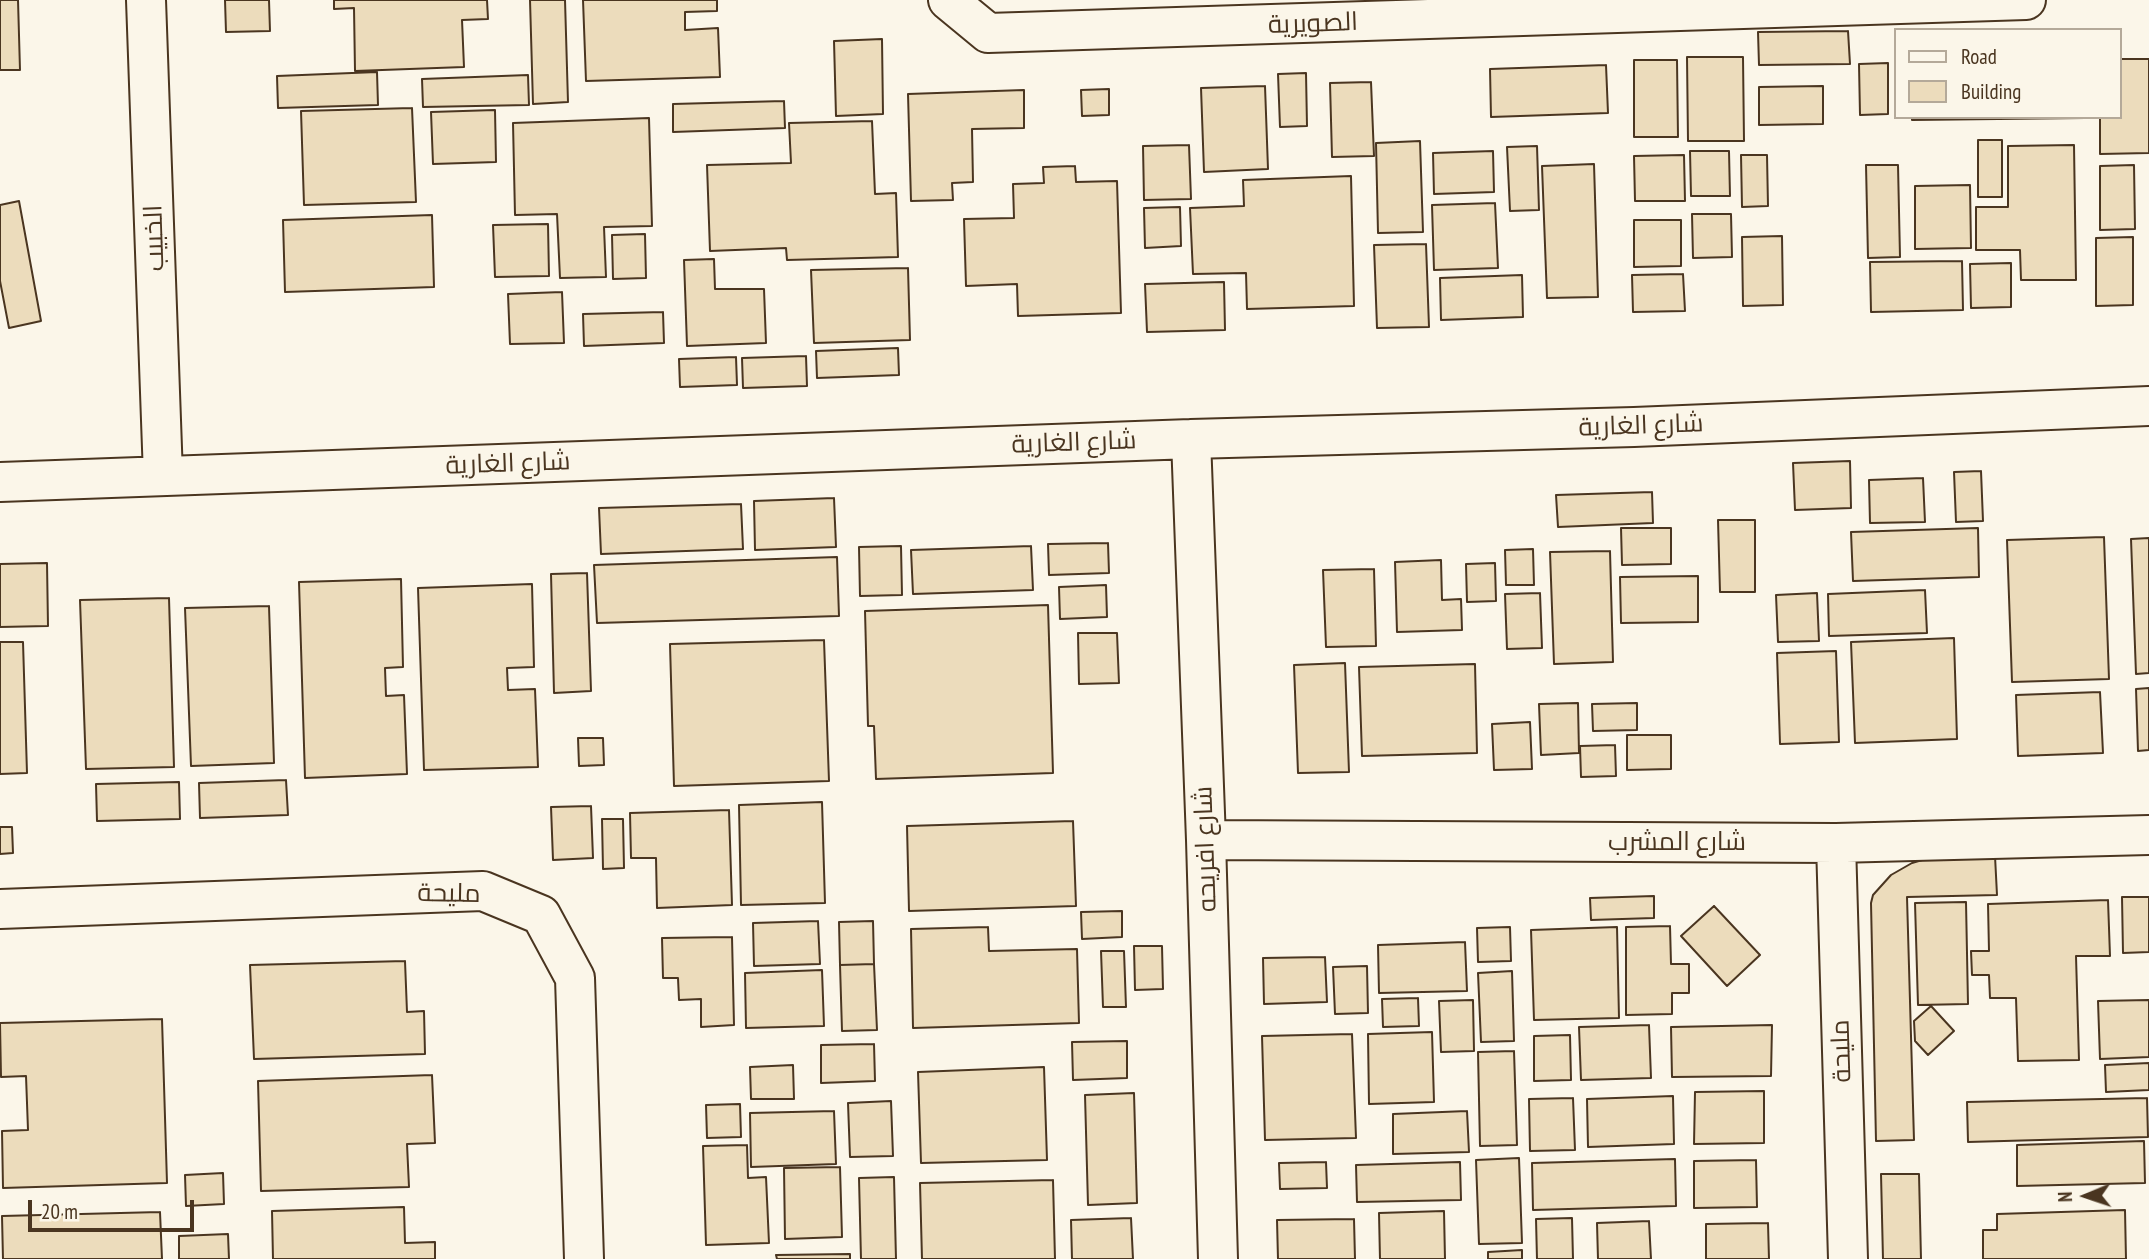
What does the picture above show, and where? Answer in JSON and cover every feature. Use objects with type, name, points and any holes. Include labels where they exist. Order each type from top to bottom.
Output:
[{"type":"street","name":"الخبيب","points":[[146,0],[163,477]]},
{"type":"street","name":"الصويرية","points":[[948,0],[988,33],[1611,7],[2026,0]]},
{"type":"street","name":"شارع الغارية","points":[[0,482],[1191,439],[1634,427],[2149,405]]},
{"type":"street","name":"شارع افريحه","points":[[1191,439],[1218,1259]]},
{"type":"street","name":"شارع المشرب","points":[[1206,840],[1836,844],[2149,835]]},
{"type":"street","name":"مليحة","points":[[1836,844],[1847,1259]]},
{"type":"street","name":"مليحة","points":[[0,909],[483,891],[541,915],[575,978],[584,1259]]},
{"type":"building","points":[[0,0],[18,0],[20,70],[0,70]]},
{"type":"building","points":[[225,0],[269,0],[270,31],[226,32]]},
{"type":"building","points":[[334,0],[487,0],[488,19],[462,20],[464,67],[355,71],[354,8],[334,9]]},
{"type":"building","points":[[530,0],[565,0],[568,102],[533,104]]},
{"type":"building","points":[[583,0],[717,0],[717,11],[685,12],[685,30],[718,28],[720,77],[586,81]]},
{"type":"building","points":[[1848,31],[1850,64],[1759,65],[1758,32]]},
{"type":"building","points":[[882,39],[883,114],[836,116],[834,41]]},
{"type":"building","points":[[1687,57],[1743,57],[1744,141],[1688,141]]},
{"type":"building","points":[[2121,59],[2149,59],[2149,153],[2100,154],[2100,119],[2121,119]]},
{"type":"building","points":[[1634,60],[1677,60],[1678,137],[1634,137]]},
{"type":"building","points":[[1888,63],[1888,114],[1860,115],[1859,64]]},
{"type":"building","points":[[1606,65],[1608,113],[1491,117],[1490,69]]},
{"type":"building","points":[[377,72],[378,105],[278,108],[277,76]]},
{"type":"building","points":[[1306,73],[1307,126],[1280,127],[1278,74]]},
{"type":"building","points":[[528,75],[529,105],[423,107],[422,79]]},
{"type":"building","points":[[1371,82],[1374,156],[1332,157],[1330,83]]},
{"type":"building","points":[[1265,86],[1268,169],[1204,172],[1201,88]]},
{"type":"building","points":[[1823,86],[1823,124],[1759,125],[1759,87]]},
{"type":"building","points":[[1109,89],[1109,115],[1082,116],[1081,90]]},
{"type":"building","points":[[1024,90],[1024,128],[972,129],[973,182],[952,183],[953,200],[911,201],[908,94]]},
{"type":"building","points":[[784,101],[785,128],[673,132],[673,104]]},
{"type":"building","points":[[412,108],[416,202],[304,205],[301,111]]},
{"type":"building","points":[[495,110],[496,162],[433,164],[431,112]]},
{"type":"building","points":[[649,118],[652,226],[604,227],[606,277],[560,278],[557,214],[515,215],[513,123]]},
{"type":"building","points":[[1912,119],[1998,119],[1912,120]]},
{"type":"building","points":[[872,121],[875,194],[896,193],[898,257],[787,260],[786,248],[710,251],[707,165],[791,163],[789,123]]},
{"type":"building","points":[[1978,140],[2002,140],[2002,197],[1978,197]]},
{"type":"building","points":[[1420,141],[1423,232],[1378,233],[1376,143]]},
{"type":"building","points":[[1189,145],[1191,199],[1144,200],[1143,146]]},
{"type":"building","points":[[2074,145],[2076,280],[2021,280],[2020,250],[1976,250],[1976,207],[2008,207],[2008,146]]},
{"type":"building","points":[[1537,146],[1539,210],[1510,211],[1507,147]]},
{"type":"building","points":[[1493,151],[1494,192],[1434,194],[1433,153]]},
{"type":"building","points":[[1690,151],[1729,151],[1730,196],[1691,196]]},
{"type":"building","points":[[1684,155],[1685,201],[1635,201],[1634,156]]},
{"type":"building","points":[[1741,155],[1767,155],[1768,206],[1742,207]]},
{"type":"building","points":[[1594,164],[1598,297],[1547,298],[1542,166]]},
{"type":"building","points":[[1866,165],[1898,165],[1900,257],[1868,258]]},
{"type":"building","points":[[2134,165],[2135,229],[2100,230],[2100,166]]},
{"type":"building","points":[[1075,166],[1076,182],[1117,181],[1121,313],[1018,316],[1017,284],[966,286],[964,219],[1014,218],[1013,184],[1044,183],[1043,167]]},
{"type":"building","points":[[1351,176],[1354,306],[1247,309],[1246,273],[1193,274],[1190,208],[1244,206],[1243,180]]},
{"type":"building","points":[[1970,185],[1971,248],[1915,249],[1915,186]]},
{"type":"building","points":[[19,201],[41,321],[9,328],[0,281],[0,205]]},
{"type":"building","points":[[1495,203],[1498,268],[1434,270],[1432,205]]},
{"type":"building","points":[[1180,207],[1181,246],[1145,248],[1144,208]]},
{"type":"building","points":[[1692,214],[1731,214],[1732,257],[1693,258]]},
{"type":"building","points":[[432,215],[434,287],[285,292],[283,220]]},
{"type":"building","points":[[1634,220],[1681,220],[1681,266],[1634,267]]},
{"type":"building","points":[[548,224],[549,276],[495,277],[493,225]]},
{"type":"building","points":[[645,234],[646,278],[613,279],[612,235]]},
{"type":"building","points":[[1782,236],[1783,305],[1743,306],[1742,237]]},
{"type":"building","points":[[2133,237],[2133,305],[2096,306],[2096,238]]},
{"type":"building","points":[[1426,244],[1429,327],[1377,328],[1374,245]]},
{"type":"building","points":[[714,259],[715,289],[764,289],[766,343],[687,346],[684,260]]},
{"type":"building","points":[[1962,261],[1963,310],[1871,312],[1870,262]]},
{"type":"building","points":[[2011,263],[2011,307],[1971,308],[1970,264]]},
{"type":"building","points":[[908,268],[910,340],[814,343],[811,270]]},
{"type":"building","points":[[1683,274],[1685,311],[1633,312],[1632,275]]},
{"type":"building","points":[[1522,275],[1523,317],[1441,320],[1440,278]]},
{"type":"building","points":[[1224,282],[1225,330],[1147,332],[1145,284]]},
{"type":"building","points":[[562,292],[564,343],[510,344],[508,294]]},
{"type":"building","points":[[663,312],[664,343],[584,346],[583,314]]},
{"type":"building","points":[[898,348],[899,375],[817,378],[816,351]]},
{"type":"building","points":[[806,356],[807,386],[743,388],[742,358]]},
{"type":"building","points":[[736,357],[737,385],[680,387],[679,359]]},
{"type":"building","points":[[1850,461],[1851,508],[1795,510],[1793,463]]},
{"type":"building","points":[[1981,471],[1983,521],[1956,522],[1954,472]]},
{"type":"building","points":[[1923,478],[1925,522],[1870,523],[1869,480]]},
{"type":"building","points":[[1652,492],[1653,523],[1558,527],[1556,495]]},
{"type":"building","points":[[834,498],[836,547],[755,550],[754,501]]},
{"type":"building","points":[[741,504],[743,549],[601,554],[599,508]]},
{"type":"building","points":[[1718,520],[1755,520],[1755,592],[1720,592]]},
{"type":"building","points":[[1621,528],[1671,528],[1671,564],[1622,565]]},
{"type":"building","points":[[1978,528],[1979,577],[1853,581],[1851,532]]},
{"type":"building","points":[[2104,537],[2109,679],[2012,682],[2007,540]]},
{"type":"building","points":[[2149,538],[2149,673],[2136,674],[2131,539]]},
{"type":"building","points":[[1108,543],[1109,573],[1049,575],[1048,544]]},
{"type":"building","points":[[901,546],[902,595],[860,596],[859,547]]},
{"type":"building","points":[[1031,546],[1033,590],[913,594],[911,550]]},
{"type":"building","points":[[1533,549],[1534,585],[1506,585],[1505,550]]},
{"type":"building","points":[[1610,551],[1613,662],[1554,664],[1550,552]]},
{"type":"building","points":[[837,557],[839,616],[597,623],[594,565]]},
{"type":"building","points":[[1441,560],[1442,600],[1461,599],[1462,630],[1397,632],[1395,562]]},
{"type":"building","points":[[47,563],[48,626],[0,627],[0,564]]},
{"type":"building","points":[[1495,563],[1496,601],[1467,602],[1466,564]]},
{"type":"building","points":[[1374,569],[1376,646],[1326,647],[1323,570]]},
{"type":"building","points":[[587,573],[591,691],[554,693],[551,574]]},
{"type":"building","points":[[1698,576],[1698,622],[1621,623],[1620,577]]},
{"type":"building","points":[[401,579],[403,667],[385,668],[386,696],[404,695],[407,774],[305,778],[299,582]]},
{"type":"building","points":[[532,584],[534,667],[507,668],[508,690],[535,689],[538,767],[424,770],[418,588]]},
{"type":"building","points":[[1106,585],[1107,617],[1060,619],[1059,587]]},
{"type":"building","points":[[1925,590],[1927,633],[1829,636],[1828,594]]},
{"type":"building","points":[[1540,593],[1542,648],[1507,649],[1505,594]]},
{"type":"building","points":[[1817,593],[1819,641],[1778,642],[1776,595]]},
{"type":"building","points":[[169,598],[174,767],[86,769],[80,600]]},
{"type":"building","points":[[1048,605],[1053,773],[876,779],[874,726],[868,726],[865,611]]},
{"type":"building","points":[[269,606],[274,763],[191,766],[185,608]]},
{"type":"building","points":[[1078,633],[1117,633],[1119,683],[1079,684]]},
{"type":"building","points":[[1954,638],[1957,739],[1855,743],[1851,642]]},
{"type":"building","points":[[824,640],[829,781],[674,786],[670,644]]},
{"type":"building","points":[[0,642],[23,642],[27,773],[0,774]]},
{"type":"building","points":[[1836,651],[1839,742],[1780,744],[1777,653]]},
{"type":"building","points":[[1345,663],[1349,772],[1298,773],[1294,665]]},
{"type":"building","points":[[1475,664],[1477,753],[1362,756],[1359,667]]},
{"type":"building","points":[[2149,688],[2149,750],[2138,751],[2136,689]]},
{"type":"building","points":[[2100,692],[2103,753],[2018,756],[2016,695]]},
{"type":"building","points":[[1578,703],[1579,753],[1541,755],[1539,704]]},
{"type":"building","points":[[1637,703],[1637,730],[1593,731],[1592,704]]},
{"type":"building","points":[[1530,722],[1532,769],[1494,770],[1492,724]]},
{"type":"building","points":[[1627,735],[1671,735],[1671,769],[1627,770]]},
{"type":"building","points":[[578,738],[603,738],[604,765],[579,766]]},
{"type":"building","points":[[1615,745],[1616,776],[1581,777],[1580,746]]},
{"type":"building","points":[[286,780],[288,815],[200,818],[199,783]]},
{"type":"building","points":[[179,782],[180,819],[97,821],[96,784]]},
{"type":"building","points":[[822,802],[825,903],[741,905],[739,805]]},
{"type":"building","points":[[591,806],[593,858],[553,860],[551,807]]},
{"type":"building","points":[[729,810],[732,905],[657,908],[656,858],[631,858],[630,813]]},
{"type":"building","points":[[602,819],[623,819],[624,868],[603,869]]},
{"type":"building","points":[[1073,821],[1076,906],[909,911],[907,826]]},
{"type":"building","points":[[0,827],[12,827],[13,853],[0,854]]},
{"type":"building","points":[[1995,856],[1997,895],[1907,897],[1914,1140],[1876,1141],[1873,895],[1891,875],[1912,863],[1929,858]]},
{"type":"building","points":[[1654,896],[1654,918],[1591,920],[1590,898]]},
{"type":"building","points":[[2122,897],[2149,897],[2149,952],[2123,953]]},
{"type":"building","points":[[2108,900],[2110,956],[2076,956],[2079,1060],[2018,1061],[2016,998],[1990,998],[1989,975],[1972,975],[1971,951],[1989,951],[1988,904]]},
{"type":"building","points":[[1966,902],[1968,1004],[1918,1005],[1915,903]]},
{"type":"building","points":[[1714,906],[1760,955],[1727,986],[1681,936]]},
{"type":"building","points":[[1122,911],[1122,937],[1082,939],[1081,912]]},
{"type":"building","points":[[818,921],[820,964],[754,966],[753,923]]},
{"type":"building","points":[[873,921],[874,964],[840,965],[839,922]]},
{"type":"building","points":[[1670,926],[1671,964],[1689,964],[1689,993],[1672,993],[1672,1014],[1626,1015],[1626,927]]},
{"type":"building","points":[[988,927],[989,951],[1077,949],[1079,1023],[913,1028],[911,929]]},
{"type":"building","points":[[1510,927],[1511,961],[1478,962],[1477,928]]},
{"type":"building","points":[[1617,927],[1619,1018],[1534,1020],[1531,930]]},
{"type":"building","points":[[732,937],[734,1025],[701,1027],[701,999],[679,1000],[678,978],[663,978],[662,938]]},
{"type":"building","points":[[1465,942],[1467,991],[1379,993],[1378,945]]},
{"type":"building","points":[[1134,946],[1162,946],[1163,989],[1135,990]]},
{"type":"building","points":[[1101,951],[1124,951],[1126,1007],[1103,1007]]},
{"type":"building","points":[[1325,957],[1327,1002],[1264,1004],[1263,958]]},
{"type":"building","points":[[405,961],[407,1012],[424,1011],[425,1054],[254,1059],[250,965]]},
{"type":"building","points":[[874,964],[877,1030],[842,1031],[840,965]]},
{"type":"building","points":[[1367,966],[1368,1013],[1335,1014],[1333,967]]},
{"type":"building","points":[[822,970],[824,1026],[746,1028],[745,973]]},
{"type":"building","points":[[1512,971],[1514,1041],[1481,1042],[1478,973]]},
{"type":"building","points":[[1418,998],[1419,1026],[1383,1027],[1382,999]]},
{"type":"building","points":[[1473,1000],[1474,1051],[1441,1052],[1439,1001]]},
{"type":"building","points":[[2149,1000],[2149,1057],[2100,1059],[2098,1001]]},
{"type":"building","points":[[1931,1006],[1954,1031],[1928,1055],[1915,1041],[1914,1021]]},
{"type":"building","points":[[162,1019],[167,1183],[3,1188],[2,1131],[28,1130],[26,1076],[1,1077],[0,1023]]},
{"type":"building","points":[[1649,1025],[1651,1078],[1581,1080],[1579,1027]]},
{"type":"building","points":[[1772,1025],[1771,1076],[1672,1077],[1671,1027]]},
{"type":"building","points":[[1432,1032],[1434,1102],[1369,1104],[1368,1034]]},
{"type":"building","points":[[1352,1034],[1356,1138],[1265,1140],[1262,1036]]},
{"type":"building","points":[[1570,1035],[1571,1080],[1534,1081],[1534,1036]]},
{"type":"building","points":[[1127,1041],[1127,1078],[1073,1080],[1072,1042]]},
{"type":"building","points":[[874,1044],[875,1081],[821,1083],[821,1045]]},
{"type":"building","points":[[1514,1051],[1517,1145],[1480,1146],[1478,1052]]},
{"type":"building","points":[[2149,1063],[2149,1090],[2106,1092],[2105,1065]]},
{"type":"building","points":[[793,1065],[794,1099],[751,1099],[750,1067]]},
{"type":"building","points":[[1044,1067],[1047,1160],[921,1163],[918,1072]]},
{"type":"building","points":[[432,1075],[435,1143],[407,1144],[409,1187],[261,1191],[258,1081]]},
{"type":"building","points":[[1764,1091],[1764,1143],[1694,1144],[1695,1092]]},
{"type":"building","points":[[1134,1093],[1137,1203],[1088,1205],[1085,1095]]},
{"type":"building","points":[[1673,1096],[1674,1144],[1588,1147],[1587,1099]]},
{"type":"building","points":[[1573,1098],[1575,1150],[1530,1151],[1529,1099]]},
{"type":"building","points":[[2147,1098],[2148,1137],[1968,1142],[1967,1102]]},
{"type":"building","points":[[891,1101],[893,1156],[850,1157],[848,1103]]},
{"type":"building","points":[[740,1104],[741,1137],[707,1138],[706,1105]]},
{"type":"building","points":[[834,1111],[836,1164],[751,1167],[750,1113]]},
{"type":"building","points":[[1467,1111],[1469,1152],[1393,1154],[1393,1114]]},
{"type":"building","points":[[2144,1141],[2145,1183],[2017,1186],[2017,1145]]},
{"type":"building","points":[[747,1145],[748,1178],[766,1177],[769,1243],[706,1245],[703,1146]]},
{"type":"building","points":[[1519,1158],[1522,1243],[1479,1244],[1476,1160]]},
{"type":"building","points":[[1675,1159],[1676,1206],[1533,1210],[1532,1163]]},
{"type":"building","points":[[1756,1160],[1757,1207],[1694,1208],[1694,1161]]},
{"type":"building","points":[[1326,1162],[1327,1188],[1280,1189],[1279,1163]]},
{"type":"building","points":[[1460,1162],[1461,1200],[1357,1202],[1356,1165]]},
{"type":"building","points":[[840,1167],[842,1237],[785,1239],[784,1168]]},
{"type":"building","points":[[223,1173],[224,1204],[186,1206],[185,1175]]},
{"type":"building","points":[[1881,1174],[1919,1174],[1921,1259],[1883,1259]]},
{"type":"building","points":[[894,1177],[896,1259],[861,1259],[859,1178]]},
{"type":"building","points":[[1053,1180],[1055,1259],[922,1259],[920,1183]]},
{"type":"building","points":[[404,1207],[405,1243],[435,1242],[435,1259],[273,1259],[272,1211]]},
{"type":"building","points":[[2125,1210],[2126,1259],[1983,1259],[1983,1230],[1997,1230],[1997,1214]]},
{"type":"building","points":[[1444,1211],[1445,1259],[1380,1259],[1379,1213]]},
{"type":"building","points":[[160,1212],[162,1259],[3,1259],[2,1216]]},
{"type":"building","points":[[1131,1218],[1133,1259],[1072,1259],[1071,1220]]},
{"type":"building","points":[[1572,1218],[1573,1259],[1537,1259],[1536,1219]]},
{"type":"building","points":[[1354,1219],[1355,1259],[1278,1259],[1277,1220]]},
{"type":"building","points":[[1649,1221],[1651,1259],[1598,1259],[1597,1223]]},
{"type":"building","points":[[1768,1223],[1769,1259],[1706,1259],[1706,1224]]},
{"type":"building","points":[[228,1234],[229,1259],[179,1259],[179,1236]]},
{"type":"building","points":[[1522,1250],[1522,1259],[1488,1259],[1488,1252]]},
{"type":"building","points":[[850,1254],[850,1259],[777,1259],[776,1255]]}]
